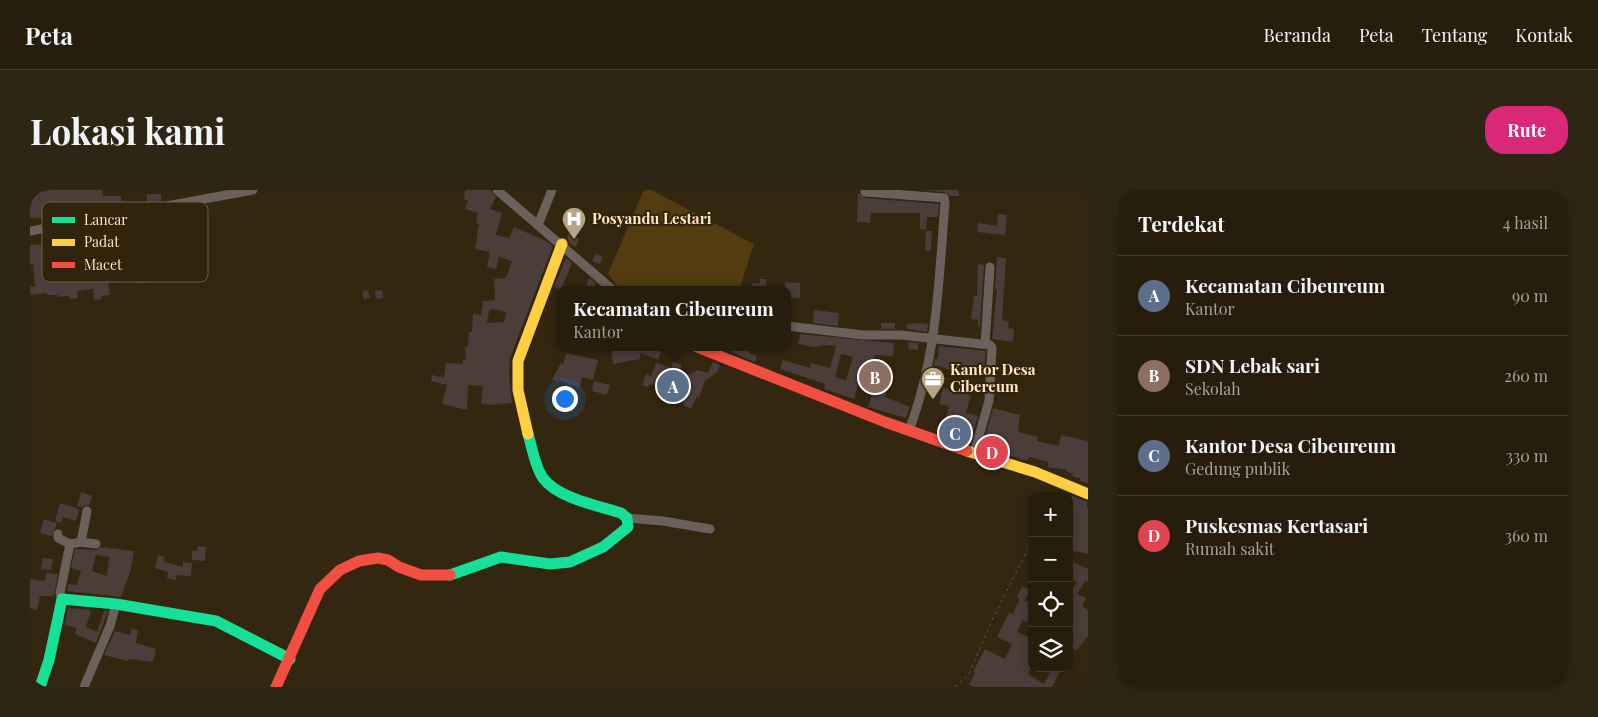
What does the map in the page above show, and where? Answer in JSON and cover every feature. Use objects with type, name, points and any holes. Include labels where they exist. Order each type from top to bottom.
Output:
[{"type":"street","points":[[189,202],[253,190]]},
{"type":"street","points":[[498,190],[609,286]]},
{"type":"street","points":[[538,225],[552,190]]},
{"type":"street","points":[[865,192],[945,200],[938,300],[925,385],[909,430]]},
{"type":"street","points":[[562,244],[518,361],[516,371],[523,418],[543,478],[547,483],[571,496],[621,513],[628,518],[663,521],[710,529]]},
{"type":"street","points":[[985,344],[990,267]]},
{"type":"street","points":[[791,326],[863,335],[900,335],[990,345],[992,348],[989,401],[974,454]]},
{"type":"street","points":[[707,351],[909,430],[974,454],[1034,472],[1088,494]]},
{"type":"street","points":[[81,542],[87,511]]},
{"type":"street","points":[[276,687],[320,589],[325,580],[338,570],[376,558],[388,559],[399,567],[422,576],[436,577],[453,575],[502,557],[552,565],[567,562],[592,552],[618,538],[628,527],[628,518]]},
{"type":"street","points":[[58,534],[58,538],[70,544],[81,542],[96,544]]},
{"type":"street","points":[[40,687],[50,660],[62,599],[60,593],[70,544]]},
{"type":"street","points":[[62,599],[116,604],[216,621],[290,659]]},
{"type":"street","points":[[84,687],[110,626],[116,604]]},
{"type":"path","points":[[955,687],[969,674],[992,618],[1028,549]]},
{"type":"shaded area","points":[[644,190],[651,190],[754,244],[740,286],[618,286],[608,274]]},
{"type":"building","points":[[30,190],[102,190],[103,196],[121,196],[121,202],[42,202],[42,218],[30,218]]},
{"type":"building","points":[[465,190],[490,190],[496,197],[490,209],[502,213],[496,235],[509,238],[514,227],[553,246],[510,358],[509,376],[512,403],[481,404],[483,386],[468,385],[467,410],[442,404],[447,385],[431,381],[432,375],[444,378],[446,363],[463,364],[463,360],[466,360],[465,347],[468,347],[469,332],[472,332],[473,314],[481,315],[483,301],[495,300],[494,279],[506,278],[512,261],[499,257],[496,269],[487,267],[490,252],[475,249],[479,224],[476,223],[478,213],[465,209],[468,200],[464,200]],"holes":[[[494,309],[506,312],[504,322],[487,323],[489,311]]]},
{"type":"building","points":[[921,190],[959,190],[959,196],[950,196],[944,192]]},
{"type":"building","points":[[858,193],[865,198],[939,204],[938,217],[927,217],[926,230],[920,229],[920,213],[871,213],[870,223],[857,222]]},
{"type":"building","points":[[147,194],[161,194],[161,201],[147,202]]},
{"type":"building","points":[[998,214],[1007,215],[1005,235],[977,232],[978,223],[997,226]]},
{"type":"building","points":[[926,231],[932,231],[931,251],[925,250]]},
{"type":"building","points":[[568,234],[579,239],[576,247],[570,244],[567,238]]},
{"type":"building","points":[[42,244],[42,282],[117,282],[108,283],[110,295],[101,296],[101,299],[94,300],[93,289],[77,291],[78,298],[69,299],[69,296],[58,297],[58,295],[47,295],[47,293],[30,295],[30,287],[35,286],[33,264],[30,265],[30,245]]},
{"type":"building","points":[[596,254],[603,257],[600,264],[592,261]]},
{"type":"building","points":[[997,257],[1006,258],[1002,320],[1009,321],[1008,328],[1014,329],[1013,342],[992,339],[997,289],[995,289]]},
{"type":"building","points":[[566,258],[572,263],[563,286],[554,287]]},
{"type":"building","points":[[978,264],[984,265],[980,327],[978,326],[978,320],[971,319],[974,296],[977,296]]},
{"type":"building","points":[[589,278],[596,283],[595,286],[586,286]]},
{"type":"building","points":[[760,279],[766,279],[766,286],[752,286],[752,283],[760,283]]},
{"type":"building","points":[[785,282],[800,283],[800,298],[791,298],[791,286],[785,286]]},
{"type":"building","points":[[367,290],[370,297],[364,299],[362,292]]},
{"type":"building","points":[[382,290],[383,298],[376,299],[375,291]]},
{"type":"building","points":[[814,310],[839,313],[838,326],[813,323]]},
{"type":"building","points":[[881,323],[895,323],[895,329],[881,329]]},
{"type":"building","points":[[907,324],[928,324],[927,332],[907,329]]},
{"type":"building","points":[[800,334],[894,343],[893,356],[875,355],[872,368],[892,375],[885,397],[910,407],[906,418],[868,407],[876,382],[861,375],[854,399],[824,389],[825,384],[780,369],[783,360],[810,368],[811,363],[830,368],[836,346],[824,345],[814,347],[798,344]],"holes":[[[841,354],[853,357],[846,380],[835,377]]]},
{"type":"building","points":[[909,342],[918,343],[918,350],[908,349]]},
{"type":"building","points":[[939,346],[986,351],[984,371],[950,370],[934,365],[935,359],[938,359]]},
{"type":"building","points":[[611,351],[661,351],[658,359],[640,353],[640,359],[613,364]]},
{"type":"building","points":[[729,351],[750,351],[749,353],[757,356],[755,362]]},
{"type":"building","points":[[566,353],[598,360],[593,380],[582,377],[579,388],[559,380],[558,382],[552,380],[561,363],[563,364]]},
{"type":"building","points":[[673,362],[682,365],[679,371],[691,375],[696,370],[708,373],[713,362],[720,365],[717,372],[705,381],[699,397],[697,396],[691,409],[683,405],[684,402],[673,397],[671,401],[660,397],[664,388],[650,384],[648,387],[642,385],[646,374],[651,376],[656,363],[671,368]]},
{"type":"building","points":[[594,381],[610,385],[607,395],[592,391]]},
{"type":"building","points":[[943,388],[971,395],[966,413],[978,416],[970,443],[964,441],[966,436],[962,435],[963,431],[954,428],[955,424],[945,422],[949,406],[939,404]]},
{"type":"building","points":[[993,408],[1020,415],[1018,432],[1038,437],[1037,441],[1059,446],[1061,435],[1088,441],[1088,483],[1080,481],[1080,478],[1072,476],[1073,473],[1067,472],[1067,470],[1048,467],[1048,462],[1029,457],[1028,460],[1022,459],[1003,453],[1004,450],[983,444]]},
{"type":"building","points":[[81,492],[92,496],[90,504],[82,507],[77,506]]},
{"type":"building","points":[[1073,496],[1088,502],[1086,507],[1088,508],[1088,554],[1073,551]]},
{"type":"building","points":[[60,503],[79,509],[76,521],[63,517],[61,523],[55,521]]},
{"type":"building","points":[[44,519],[57,523],[52,536],[40,533]]},
{"type":"building","points":[[198,546],[206,547],[205,561],[192,560],[192,551],[197,551]]},
{"type":"building","points":[[101,547],[134,551],[131,569],[121,597],[67,591],[68,584],[77,585],[81,571],[71,568],[75,549],[96,550]],"holes":[[[96,555],[109,557],[107,576],[92,571]]]},
{"type":"building","points":[[158,555],[165,557],[164,562],[183,567],[183,562],[192,563],[191,576],[177,575],[176,580],[167,578],[168,572],[155,568]]},
{"type":"building","points":[[43,558],[53,559],[51,570],[41,569]]},
{"type":"building","points":[[1073,562],[1088,569],[1088,582],[1086,580],[1077,594],[1086,598],[1082,606],[1088,610],[1088,636],[1076,651],[1073,649],[1073,588],[1077,582],[1073,580]]},
{"type":"building","points":[[46,573],[58,574],[54,596],[40,596],[37,610],[30,608],[30,579],[45,581]]},
{"type":"building","points":[[1022,587],[1028,589],[1025,600],[1017,597]]},
{"type":"building","points":[[1020,598],[1028,602],[1028,622],[1023,620],[1017,632],[1028,637],[1028,674],[1044,684],[1050,672],[1060,672],[1052,687],[974,687],[969,685],[975,673],[973,672],[985,649],[1005,659],[1012,644],[997,637],[1009,613],[1013,614]]},
{"type":"building","points":[[68,608],[91,610],[86,627],[97,632],[104,611],[108,611],[96,643],[75,634],[77,628],[65,625]]},
{"type":"building","points":[[131,629],[138,630],[136,643],[156,649],[153,662],[129,659],[128,661],[104,655],[115,631],[130,635]]},
{"type":"traffic: fast","points":[[450,575],[501,557],[550,564],[570,562],[603,547],[628,527],[627,518],[621,513],[568,496],[549,485],[538,468],[528,434]]},
{"type":"traffic: fast","points":[[40,687],[49,660],[62,599],[116,604],[216,621],[290,659]]},
{"type":"traffic: slow","points":[[528,434],[518,390],[518,361],[562,244]]},
{"type":"traffic: slow","points":[[967,451],[1035,472],[1088,494]]},
{"type":"traffic: jam","points":[[707,351],[885,422],[967,451]]},
{"type":"traffic: jam","points":[[276,687],[320,589],[340,570],[359,561],[378,558],[388,560],[399,567],[421,575],[450,575]]},
{"type":"place","name":"Posyandu Lestari","points":[[574,240]]},
{"type":"place","name":"SDN Lebak sari","points":[[875,377]]},
{"type":"place","name":"Kecamatan Cibeureum","points":[[673,386]]},
{"type":"place","name":"Kantor Desa Cibereum","points":[[933,400]]},
{"type":"place","name":"Kantor Desa Cibeureum","points":[[955,433]]},
{"type":"place","name":"Puskesmas Kertasari","points":[[992,452]]}]
